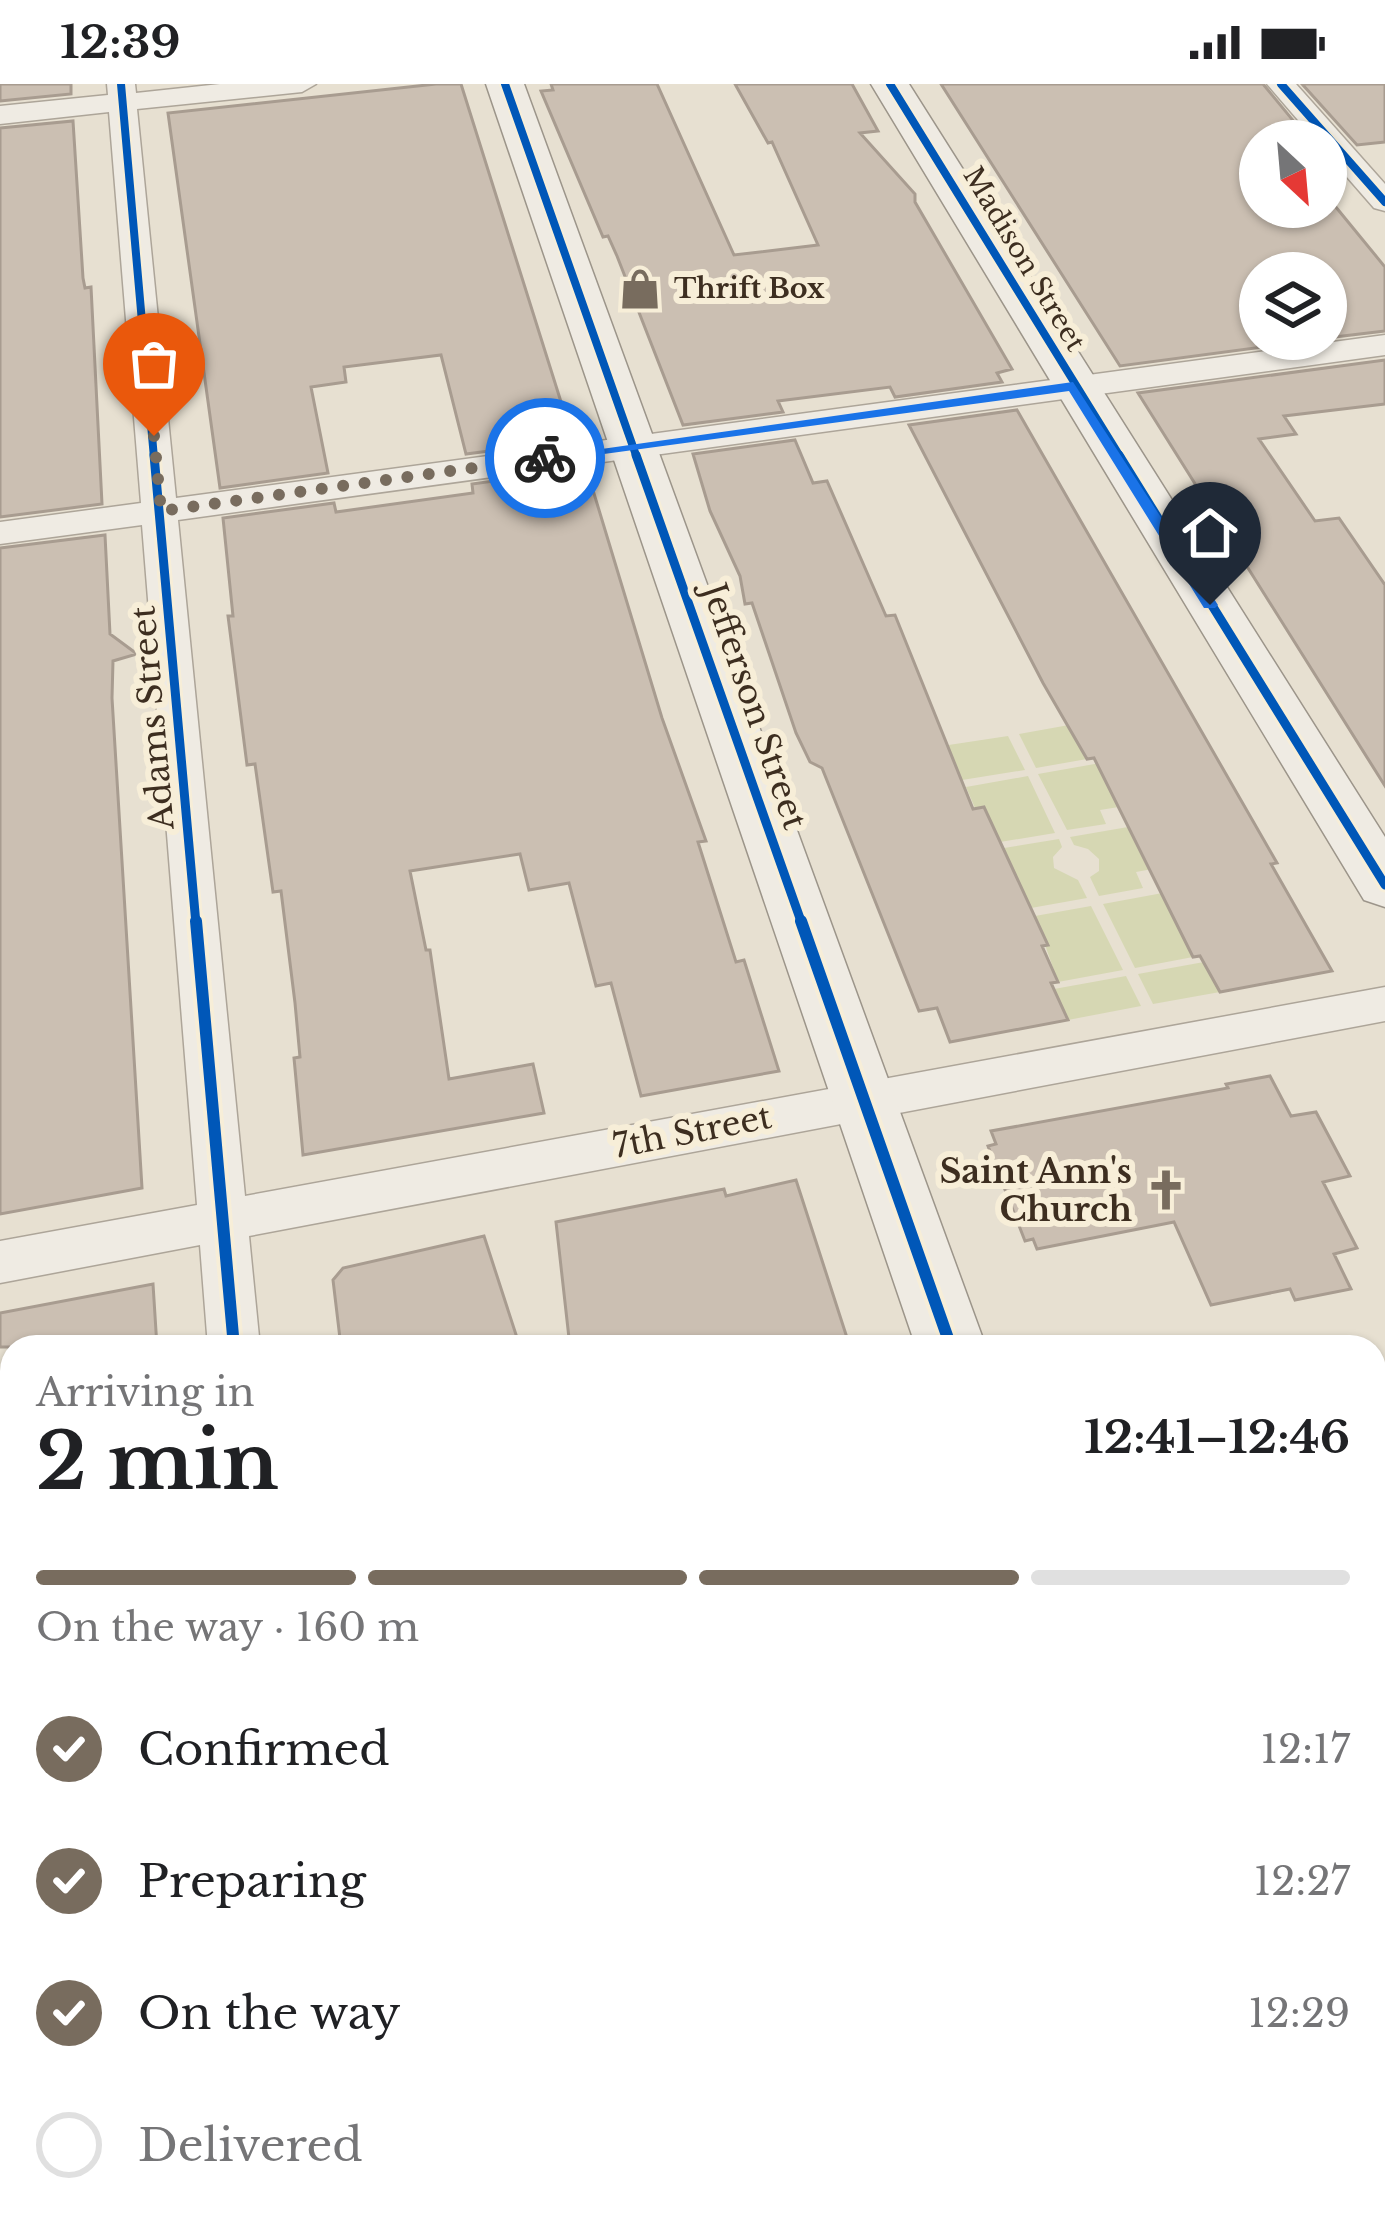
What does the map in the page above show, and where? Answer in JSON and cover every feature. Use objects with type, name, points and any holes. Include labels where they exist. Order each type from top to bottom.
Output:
[{"type":"street","points":[[0,116],[122,93],[302,84]]},
{"type":"street","name":"Jefferson Street","points":[[505,84],[947,1335]]},
{"type":"street","name":"Madison Street","points":[[890,84],[1385,885]]},
{"type":"street","points":[[1281,84],[1385,202]]},
{"type":"street","name":"Adams Street","points":[[122,93],[233,1335]]},
{"type":"street","points":[[0,533],[1385,345]]},
{"type":"street","name":"7th Street","points":[[0,1262],[1385,1004]]},
{"type":"green space","points":[[1069,725],[1087,759],[1036,768],[1019,734]]},
{"type":"green space","points":[[1008,736],[1025,770],[962,780],[955,776],[942,746]]},
{"type":"green space","points":[[1106,762],[1125,806],[1100,810],[1106,824],[1067,830],[1038,774]]},
{"type":"green space","points":[[1028,776],[1055,833],[1000,842],[984,808],[975,808],[966,787]]},
{"type":"green space","points":[[1128,827],[1141,853],[1154,851],[1163,867],[1136,872],[1143,888],[1099,896],[1090,877],[1099,871],[1099,859],[1074,845],[1070,837]]},
{"type":"green space","points":[[1059,839],[1062,847],[1053,857],[1054,868],[1078,880],[1087,898],[1031,908],[1028,902],[1016,904],[998,849]]},
{"type":"green space","points":[[1168,892],[1172,916],[1193,957],[1135,968],[1103,904]]},
{"type":"green space","points":[[1091,906],[1123,970],[1058,982],[1035,916]]},
{"type":"green space","points":[[1204,962],[1220,992],[1153,1004],[1138,974]]},
{"type":"green space","points":[[1126,976],[1141,1006],[1068,1020],[1054,989]]},
{"type":"building","points":[[0,84],[71,84],[71,94],[0,101]]},
{"type":"building","points":[[461,84],[573,440],[466,454],[441,355],[344,367],[346,382],[311,387],[328,473],[220,488],[168,113]]},
{"type":"building","points":[[551,84],[657,84],[734,255],[818,245],[772,142],[768,143],[735,84],[852,84],[878,131],[860,133],[915,194],[915,202],[1012,369],[997,373],[1002,382],[895,397],[890,387],[778,401],[783,412],[683,425],[617,256],[608,236],[603,237],[541,91],[553,90]]},
{"type":"building","points":[[941,84],[1263,84],[1293,120],[1239,120],[1239,228],[1347,228],[1347,221],[1385,267],[1385,331],[1347,336],[1347,252],[1239,252],[1239,350],[1120,366]]},
{"type":"building","points":[[1302,84],[1385,84],[1385,142],[1357,145],[1347,134],[1347,120],[1334,120]]},
{"type":"building","points":[[73,121],[83,278],[85,288],[91,287],[102,504],[0,517],[0,128]]},
{"type":"building","points":[[1385,360],[1385,404],[1284,416],[1296,434],[1259,439],[1315,521],[1339,518],[1385,585],[1385,786],[1138,393]]},
{"type":"building","points":[[1017,410],[1277,863],[1271,864],[1332,971],[1220,992],[1200,956],[1193,957],[1094,758],[1087,759],[1043,683],[909,425]]},
{"type":"building","points":[[795,440],[813,483],[827,481],[886,616],[895,615],[973,809],[984,807],[1048,945],[1042,946],[1058,982],[1051,983],[1068,1020],[950,1042],[937,1008],[919,1011],[822,768],[810,762],[796,733],[752,603],[745,604],[740,576],[710,511],[693,454]]},
{"type":"building","points":[[581,469],[584,478],[589,477],[662,718],[706,841],[698,842],[736,962],[744,960],[779,1071],[641,1096],[611,983],[596,986],[569,883],[529,890],[520,854],[410,871],[426,950],[430,950],[449,1079],[533,1064],[544,1113],[303,1155],[294,1058],[300,1057],[281,891],[273,892],[255,764],[247,765],[228,616],[233,616],[223,518],[334,503],[336,512],[473,493],[472,484]]},
{"type":"building","points":[[105,535],[110,634],[137,654],[113,661],[112,698],[142,1188],[0,1214],[0,548]]},
{"type":"building","name":"Saint Ann's Church","points":[[1270,1076],[1291,1116],[1316,1112],[1350,1176],[1323,1182],[1357,1248],[1334,1254],[1351,1289],[1295,1300],[1290,1289],[1211,1305],[1174,1222],[1037,1249],[1033,1239],[1025,1241],[988,1146],[996,1144],[991,1131],[1228,1088],[1226,1084]]},
{"type":"building","points":[[796,1180],[846,1335],[569,1335],[556,1222],[724,1189],[726,1196]]},
{"type":"building","points":[[484,1236],[516,1335],[340,1335],[333,1280],[343,1268]]},
{"type":"building","points":[[153,1284],[156,1335],[0,1335],[0,1313]]},
{"type":"cycle path","points":[[121,84],[233,1335]]},
{"type":"cycle path","points":[[505,84],[947,1335]]},
{"type":"cycle path","points":[[890,84],[1385,885]]},
{"type":"cycle path","points":[[1281,84],[1385,202]]},
{"type":"way so far","points":[[154,436],[161,511],[545,458]]},
{"type":"place","name":"Thrift Box","points":[[640,289]]},
{"type":"place","name":"Saint Ann's Church","points":[[1166,1190]]},
{"type":"route","points":[[545,458],[1073,386],[1210,605]]}]
